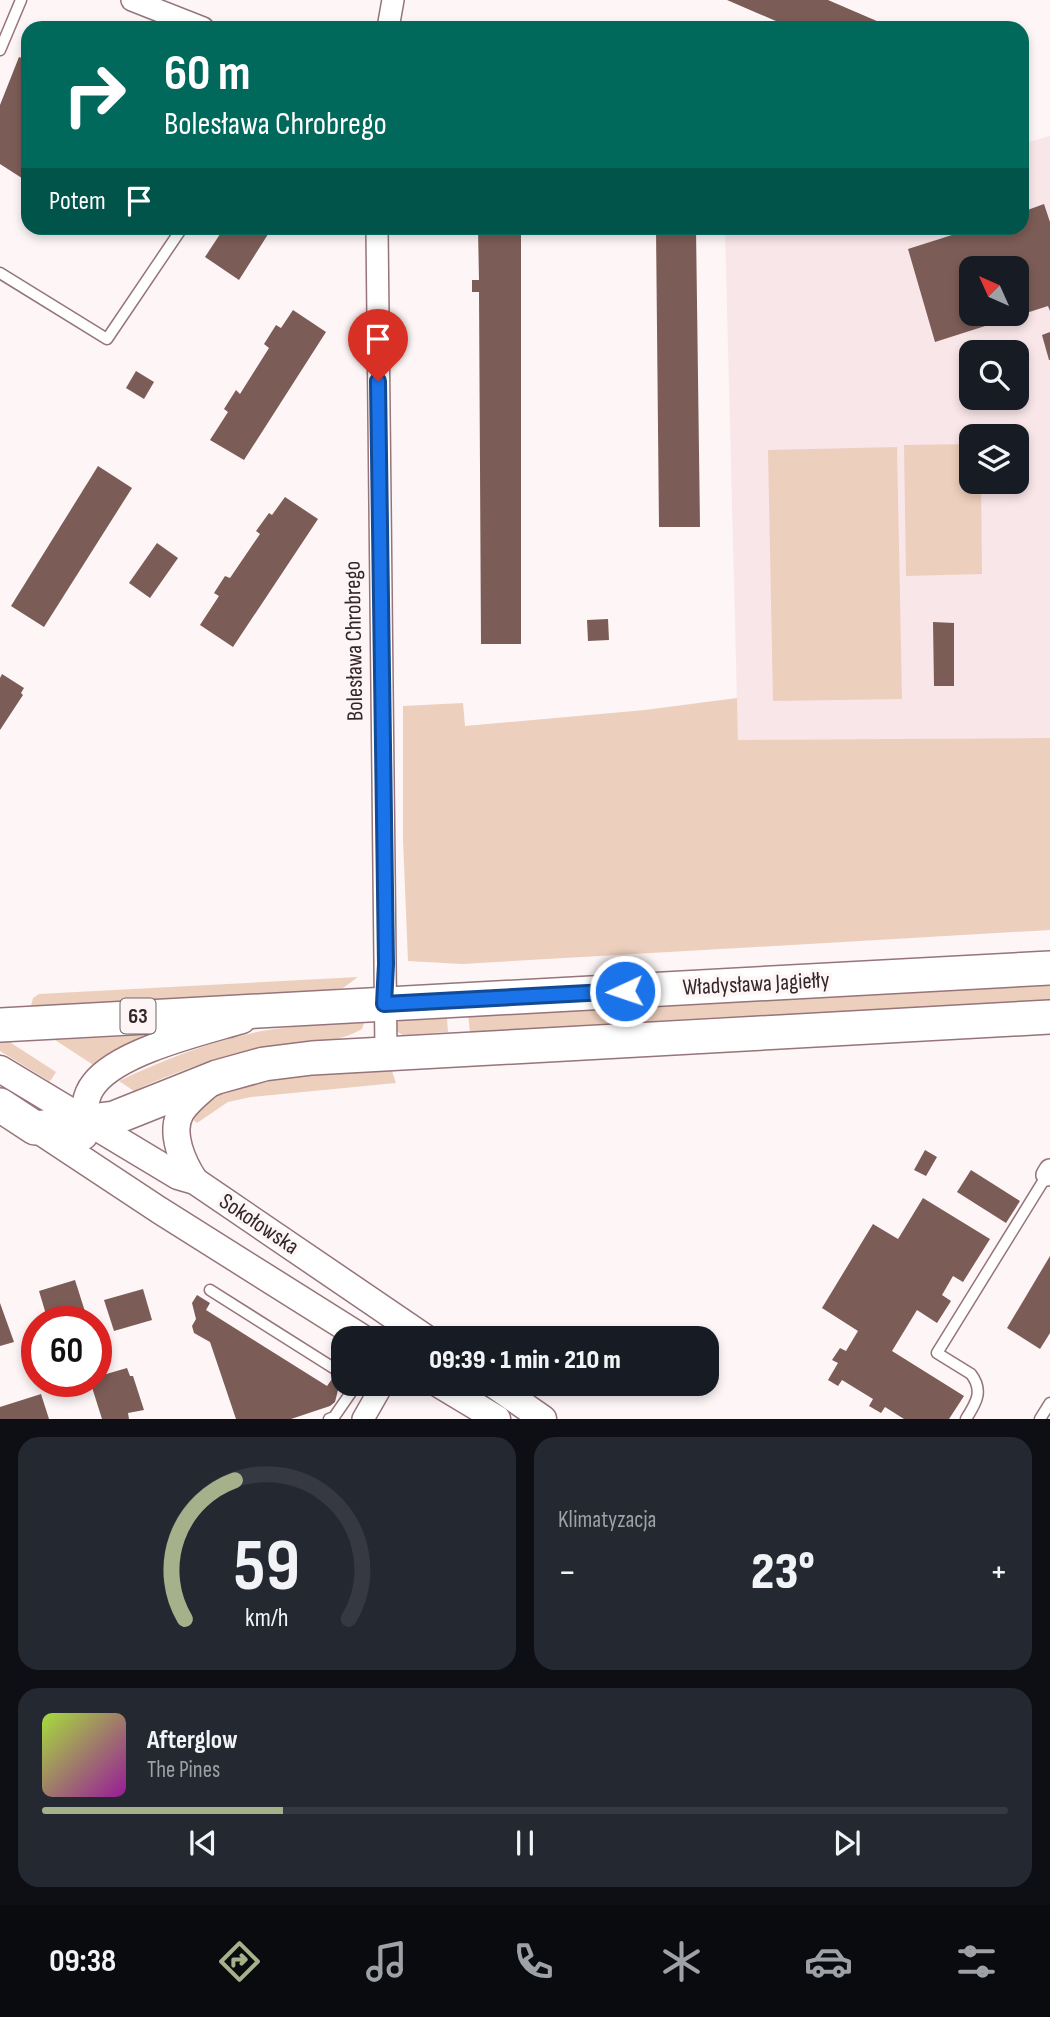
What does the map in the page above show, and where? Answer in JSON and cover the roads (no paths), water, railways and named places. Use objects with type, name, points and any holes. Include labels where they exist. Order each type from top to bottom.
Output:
[{"type":"main road","name":"Władysława Jagiełły","points":[[0,1024],[1050,968]]},
{"type":"main road","points":[[35,1128],[114,1118],[217,1077],[264,1064],[288,1061],[386,1053],[1050,1017]]},
{"type":"main road","name":"Sokołowska","points":[[0,1105],[35,1128]]},
{"type":"street","points":[[132,0],[175,11],[191,21]]},
{"type":"street","points":[[389,21],[393,0]]},
{"type":"street","name":"Bolesława Chrobrego","points":[[377,235],[386,1053]]},
{"type":"street","points":[[96,1169],[84,1138],[85,1101],[94,1083],[117,1063],[173,1041],[277,1009]]},
{"type":"street","name":"Sokołowska","points":[[0,1069],[178,1177],[195,1181],[408,1326]]},
{"type":"street","points":[[195,1181],[184,1165],[179,1149],[178,1122],[187,1104],[217,1077]]},
{"type":"street","name":"Sokołowska","points":[[35,1128],[344,1326]]},
{"type":"street","points":[[365,1416],[376,1396]]},
{"type":"street","points":[[459,1396],[497,1419]]},
{"type":"street","points":[[511,1396],[543,1419]]},
{"type":"lane","points":[[0,50],[21,0]]},
{"type":"lane","points":[[0,273],[107,339],[177,235]]},
{"type":"lane","points":[[966,1419],[979,1393],[975,1379],[937,1353],[1048,1172]]},
{"type":"lane","points":[[210,1290],[331,1366]]},
{"type":"lane","points":[[329,1419],[334,1417],[349,1396]]},
{"type":"lane","points":[[346,1400],[365,1416]]},
{"type":"lane","points":[[1040,1419],[1050,1403]]}]
